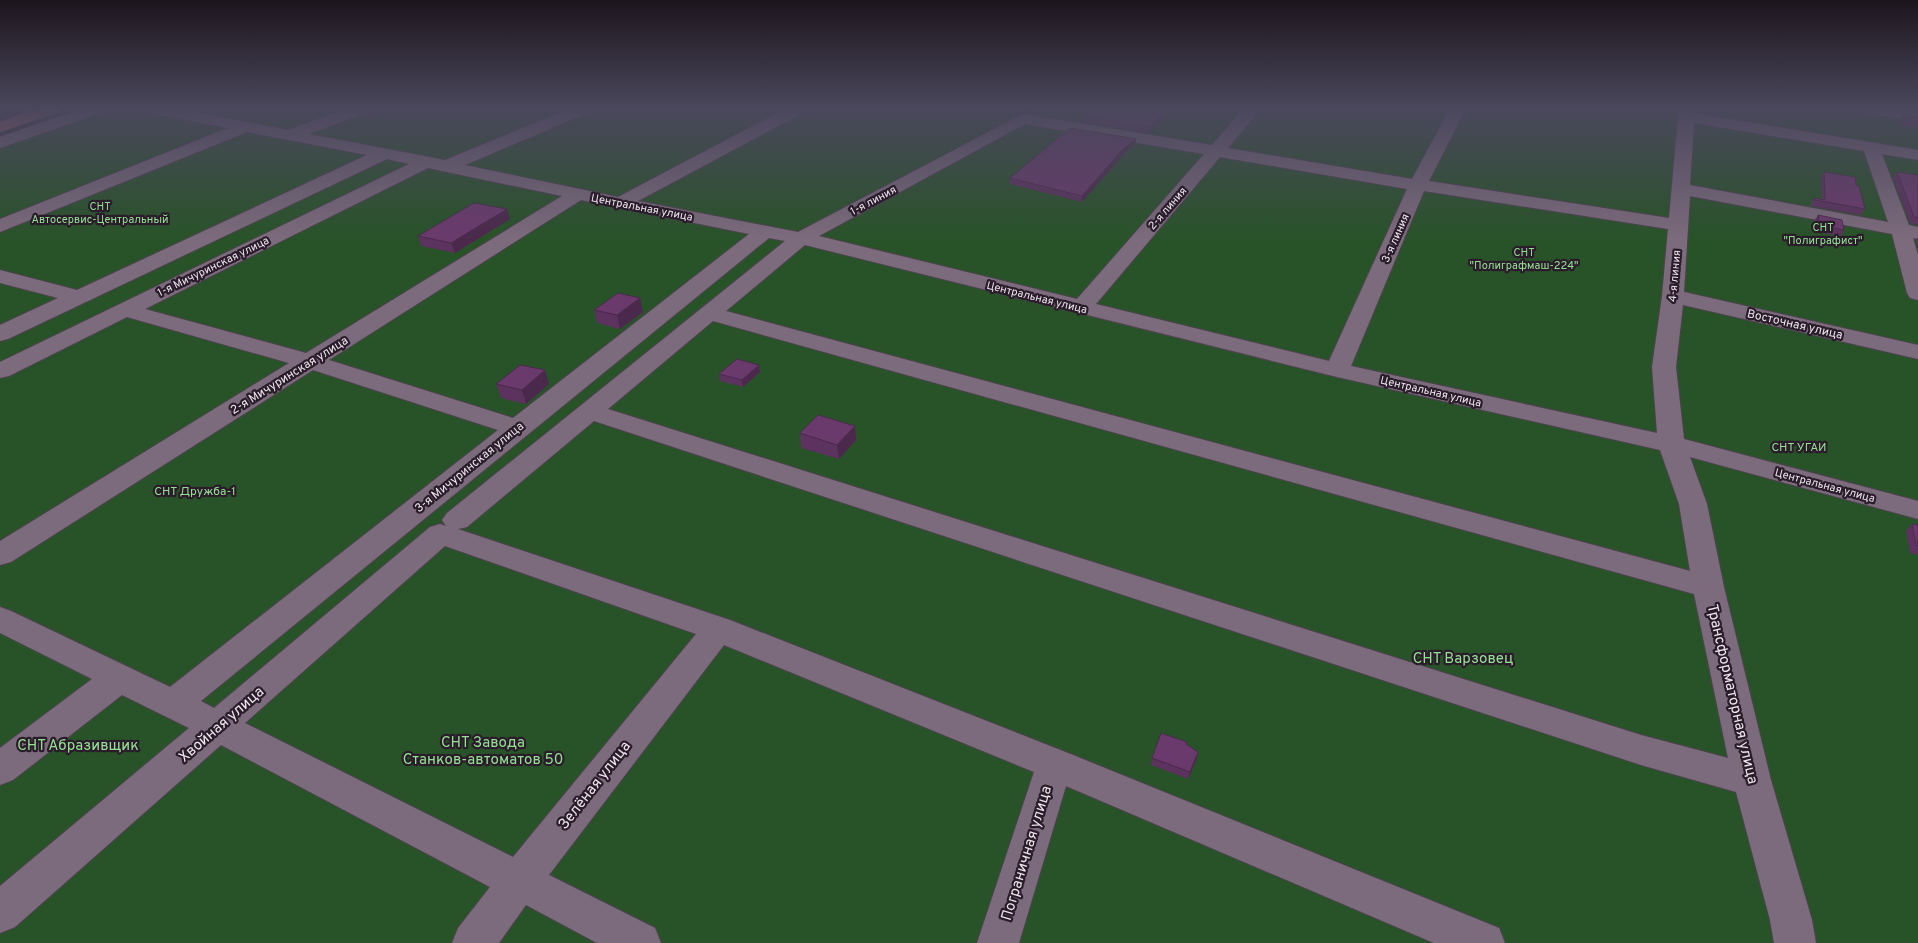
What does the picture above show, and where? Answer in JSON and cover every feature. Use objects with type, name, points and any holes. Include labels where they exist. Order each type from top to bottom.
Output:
[{"type":"street","points":[[0,226],[183,152]]},
{"type":"street","name":"Центральная улица","points":[[373,152],[801,238],[1337,370],[1671,444],[1918,510]]},
{"type":"street","points":[[437,164],[469,152]]},
{"type":"street","points":[[620,203],[717,152]]},
{"type":"street","name":"1-я линия","points":[[589,411],[801,238],[953,152]]},
{"type":"street","points":[[1216,152],[1418,186],[1678,225]]},
{"type":"street","name":"2-я линия","points":[[1081,308],[1216,152]]},
{"type":"street","name":"3-я линия","points":[[1337,370],[1418,186],[1435,152]]},
{"type":"street","name":"4-я линия","points":[[1671,444],[1664,367],[1673,296],[1682,152]]},
{"type":"street","points":[[1873,152],[1909,231],[1918,294]]},
{"type":"street","points":[[1905,152],[1918,154]]},
{"type":"street","points":[[0,334],[384,154]]},
{"type":"street","name":"1-я Мичуринская улица","points":[[0,371],[125,310],[437,164]]},
{"type":"street","points":[[1680,189],[1909,231]]},
{"type":"street","name":"2-я Мичуринская улица","points":[[0,555],[578,194]]},
{"type":"street","name":"3-я Мичуринская улица","points":[[173,704],[765,231]]},
{"type":"street","points":[[0,276],[78,297]]},
{"type":"street","name":"Восточная улица","points":[[1673,296],[1918,352]]},
{"type":"street","points":[[125,310],[311,362],[518,428]]},
{"type":"street","points":[[709,313],[1708,587]]},
{"type":"street","points":[[589,411],[1622,744],[1752,780]]},
{"type":"street","name":"Хвойная улица","points":[[0,913],[448,527],[589,411]]},
{"type":"street","name":"Трансформаторная улица","points":[[1671,444],[1693,504],[1708,587],[1752,780],[1786,902],[1795,943]]},
{"type":"street","points":[[448,527],[718,629],[1055,764],[1484,943]]},
{"type":"street","points":[[0,618],[218,726],[640,943]]},
{"type":"street","name":"Зелёная улица","points":[[473,943],[519,881],[718,629]]},
{"type":"street","points":[[0,769],[119,678]]},
{"type":"street","name":"Пограничная улица","points":[[998,943],[1055,764]]},
{"type":"green space","points":[[0,152],[1918,152],[1918,943],[0,943]]},
{"type":"building","points":[[1041,152],[1120,152],[1082,196],[1010,178]]},
{"type":"building","points":[[1824,172],[1855,177],[1865,209],[1815,200],[1814,198],[1825,200]]},
{"type":"building","points":[[1897,172],[1918,175],[1918,218],[1914,217]]},
{"type":"building","points":[[474,203],[507,209],[451,243],[418,236]]},
{"type":"building","points":[[1818,215],[1842,220],[1844,230],[1820,225]]},
{"type":"building","points":[[618,293],[640,298],[617,315],[594,310]]},
{"type":"building","points":[[737,359],[759,365],[742,380],[719,374]]},
{"type":"building","points":[[520,365],[545,370],[522,390],[496,384]]},
{"type":"building","points":[[818,415],[855,426],[837,445],[800,433]]},
{"type":"building","points":[[1912,524],[1918,525],[1918,546],[1916,545]]},
{"type":"building","points":[[1161,733],[1187,742],[1186,744],[1198,752],[1190,772],[1152,758]]},
{"type":"park label","name":"СНТ Автосервис-Центральный","points":[[100,212]]},
{"type":"park label","name":"СНТ \"Полиграфист\"","points":[[1823,233]]},
{"type":"park label","name":"СНТ \"Полиграфмаш-224\"","points":[[1524,258]]},
{"type":"park label","name":"СНТ УГАИ","points":[[1799,447]]},
{"type":"park label","name":"СНТ Дружба-1","points":[[195,491]]},
{"type":"park label","name":"СНТ Варзовец","points":[[1463,658]]},
{"type":"park label","name":"СНТ Абразивщик","points":[[78,745]]},
{"type":"park label","name":"СНТ Завода Станков-автоматов 50","points":[[483,750]]}]
